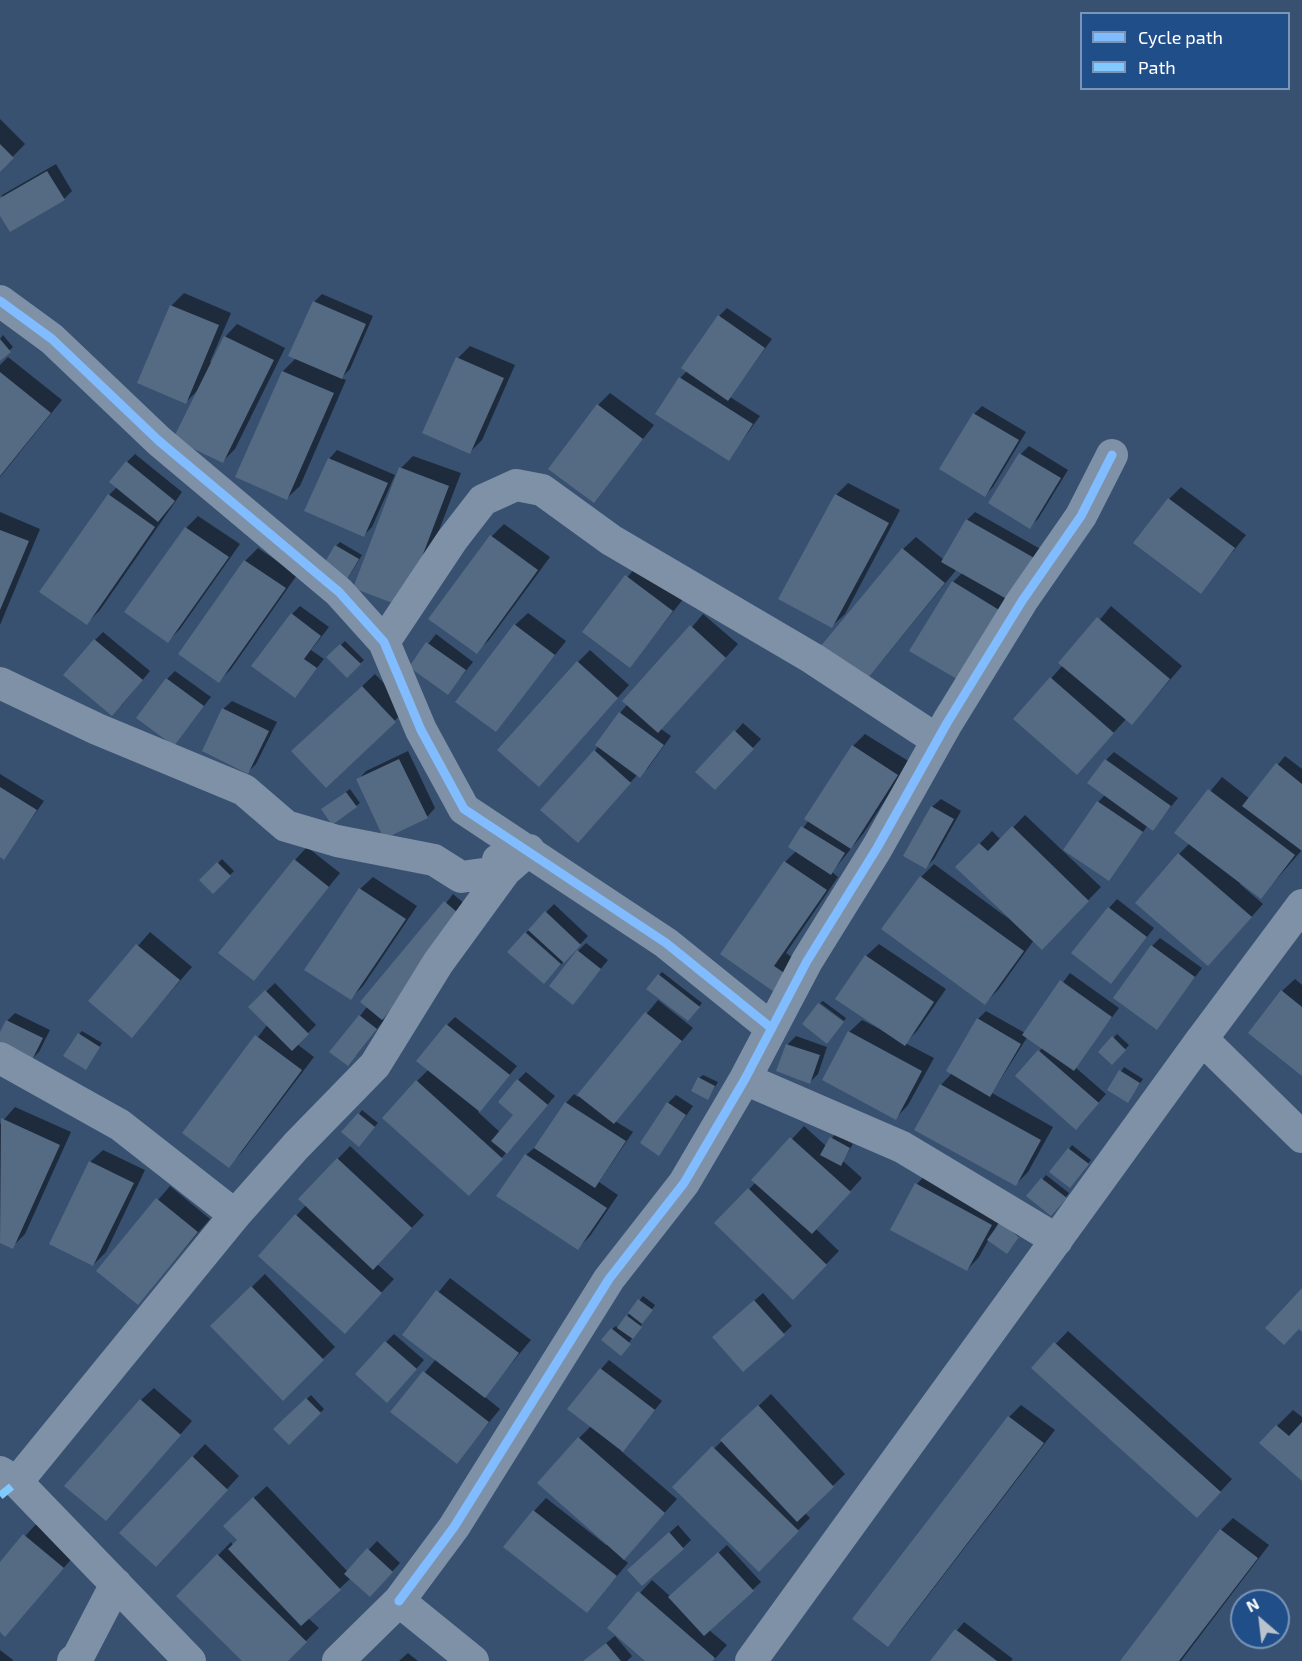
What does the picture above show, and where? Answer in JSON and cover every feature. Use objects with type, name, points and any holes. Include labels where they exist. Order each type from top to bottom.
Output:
[{"type":"street","points":[[0,301],[52,339],[159,441],[339,592],[384,642],[421,730],[464,809],[506,871]]},
{"type":"street","points":[[338,1661],[399,1601],[454,1527],[609,1279],[684,1183],[745,1079],[770,1027],[877,848],[938,740],[1022,601],[1081,516],[1112,455]]},
{"type":"street","points":[[384,642],[452,540],[483,500],[516,485],[542,490],[611,540],[812,658],[938,740]]},
{"type":"street","points":[[0,683],[98,729],[244,790],[286,826],[338,841],[434,860],[461,877],[506,871]]},
{"type":"street","points":[[464,809],[529,850],[666,944],[770,1027]]},
{"type":"street","points":[[190,1661],[8,1477],[296,1146],[375,1065],[438,963],[506,871],[529,850]]},
{"type":"street","points":[[751,1661],[1202,1039],[1302,906]]},
{"type":"street","points":[[1202,1039],[1302,1137]]},
{"type":"street","points":[[0,1058],[120,1125],[235,1215]]},
{"type":"street","points":[[745,1079],[902,1148],[1057,1240]]},
{"type":"street","points":[[74,1661],[116,1584]]},
{"type":"street","points":[[399,1601],[473,1661]]},
{"type":"building","points":[[0,144],[14,158],[0,172]]},
{"type":"building","points":[[47,171],[65,200],[10,232],[0,216],[0,198]]},
{"type":"building","points":[[313,301],[366,324],[342,379],[288,356]]},
{"type":"building","points":[[170,305],[219,325],[186,404],[137,383]]},
{"type":"building","points":[[718,315],[765,348],[728,401],[681,368]]},
{"type":"building","points":[[224,336],[274,360],[223,463],[173,439]]},
{"type":"building","points":[[0,339],[11,352],[0,361]]},
{"type":"building","points":[[456,357],[504,378],[470,454],[422,433]]},
{"type":"building","points":[[282,371],[334,393],[287,500],[235,477]]},
{"type":"building","points":[[0,372],[51,413],[0,476]]},
{"type":"building","points":[[679,377],[753,424],[729,461],[655,414]]},
{"type":"building","points":[[597,404],[643,439],[594,503],[548,469]]},
{"type":"building","points":[[973,413],[1019,440],[985,497],[939,469]]},
{"type":"building","points":[[1019,453],[1061,478],[1030,529],[988,503]]},
{"type":"building","points":[[328,458],[388,483],[364,537],[304,511]]},
{"type":"building","points":[[126,461],[175,501],[158,522],[109,482]]},
{"type":"building","points":[[399,467],[449,486],[403,607],[353,588]]},
{"type":"building","points":[[108,494],[155,527],[87,625],[39,592]]},
{"type":"building","points":[[835,494],[889,523],[832,628],[778,599]]},
{"type":"building","points":[[1168,498],[1235,548],[1201,594],[1133,543]]},
{"type":"building","points":[[966,519],[1036,559],[1012,602],[941,562]]},
{"type":"building","points":[[185,527],[229,557],[168,643],[124,612]]},
{"type":"building","points":[[0,530],[29,541],[0,610]]},
{"type":"building","points":[[490,535],[538,570],[477,654],[428,619]]},
{"type":"building","points":[[335,545],[359,559],[343,586],[319,572]]},
{"type":"building","points":[[902,548],[945,583],[864,683],[820,647]]},
{"type":"building","points":[[244,560],[286,588],[219,683],[178,654]]},
{"type":"building","points":[[625,575],[673,611],[630,668],[582,632]]},
{"type":"building","points":[[952,581],[1004,613],[962,682],[909,651]]},
{"type":"building","points":[[291,613],[321,636],[304,659],[317,668],[295,698],[251,666]]},
{"type":"building","points":[[1097,617],[1170,679],[1132,725],[1058,663]]},
{"type":"building","points":[[514,624],[555,655],[496,732],[455,702]]},
{"type":"building","points":[[690,625],[726,658],[658,733],[622,701]]},
{"type":"building","points":[[94,639],[143,680],[112,716],[63,675]]},
{"type":"building","points":[[426,642],[466,670],[448,695],[409,667]]},
{"type":"building","points":[[340,644],[361,664],[347,678],[326,657]]},
{"type":"building","points":[[577,661],[618,698],[539,787],[497,750]]},
{"type":"building","points":[[1050,677],[1114,733],[1077,775],[1013,719]]},
{"type":"building","points":[[166,678],[204,706],[174,746],[136,718]]},
{"type":"building","points":[[362,686],[396,722],[326,788],[291,751]]},
{"type":"building","points":[[222,708],[269,731],[248,774],[202,751]]},
{"type":"building","points":[[619,712],[664,745],[640,778],[595,745]]},
{"type":"building","points":[[734,730],[754,749],[715,790],[695,772]]},
{"type":"building","points":[[852,745],[898,775],[851,849],[804,819]]},
{"type":"building","points":[[594,750],[631,783],[578,843],[540,810]]},
{"type":"building","points":[[399,759],[428,818],[384,839],[356,779]]},
{"type":"building","points":[[1105,759],[1171,806],[1153,831],[1087,783]]},
{"type":"building","points":[[1276,763],[1302,784],[1302,851],[1242,806]]},
{"type":"building","points":[[0,787],[37,810],[4,860],[0,857]]},
{"type":"building","points":[[1208,789],[1295,855],[1261,899],[1174,833]]},
{"type":"building","points":[[346,792],[357,807],[332,825],[321,809]]},
{"type":"building","points":[[1097,801],[1143,832],[1109,881],[1063,850]]},
{"type":"building","points":[[931,806],[954,819],[926,869],[903,856]]},
{"type":"building","points":[[801,826],[845,853],[831,875],[788,847]]},
{"type":"building","points":[[1012,826],[1089,901],[1042,950],[955,867],[979,843],[988,851]]},
{"type":"building","points":[[1178,853],[1252,917],[1208,966],[1135,903]]},
{"type":"building","points":[[294,859],[329,887],[254,981],[218,953]]},
{"type":"building","points":[[784,861],[827,890],[774,966],[789,976],[777,994],[720,954]]},
{"type":"building","points":[[217,862],[231,876],[213,894],[199,880]]},
{"type":"building","points":[[920,876],[1024,951],[985,1005],[881,929]]},
{"type":"building","points":[[359,888],[406,919],[351,1000],[304,970]]},
{"type":"building","points":[[444,901],[465,919],[382,1020],[360,1002]]},
{"type":"building","points":[[1108,907],[1147,937],[1111,984],[1071,953]]},
{"type":"building","points":[[545,911],[581,945],[564,963],[528,930]]},
{"type":"building","points":[[525,932],[561,964],[544,984],[507,952]]},
{"type":"building","points":[[136,944],[180,980],[132,1038],[88,1001]]},
{"type":"building","points":[[1151,945],[1195,977],[1157,1030],[1113,998]]},
{"type":"building","points":[[577,950],[601,969],[573,1005],[549,986]]},
{"type":"building","points":[[865,955],[934,1002],[905,1046],[835,999]]},
{"type":"building","points":[[658,974],[700,1007],[688,1021],[646,989]]},
{"type":"building","points":[[1060,980],[1112,1017],[1074,1071],[1022,1035]]},
{"type":"building","points":[[265,990],[309,1034],[292,1051],[248,1007]]},
{"type":"building","points":[[1281,990],[1302,1007],[1302,1076],[1248,1033]]},
{"type":"building","points":[[818,1003],[844,1022],[827,1044],[802,1024]]},
{"type":"building","points":[[645,1012],[682,1041],[614,1124],[577,1095]]},
{"type":"building","points":[[359,1015],[377,1029],[348,1066],[329,1052]]},
{"type":"building","points":[[977,1018],[1021,1044],[990,1097],[946,1071]]},
{"type":"building","points":[[6,1020],[43,1038],[31,1062],[0,1047],[0,1032]]},
{"type":"building","points":[[446,1024],[510,1075],[480,1112],[416,1061]]},
{"type":"building","points":[[848,1031],[922,1071],[896,1120],[822,1080]]},
{"type":"building","points":[[78,1033],[100,1047],[86,1070],[63,1056]]},
{"type":"building","points":[[255,1035],[302,1070],[229,1168],[182,1133]]},
{"type":"building","points":[[1112,1036],[1126,1050],[1112,1065],[1098,1052]]},
{"type":"building","points":[[786,1044],[820,1055],[810,1084],[776,1071]]},
{"type":"building","points":[[1038,1050],[1099,1103],[1076,1130],[1015,1076]]},
{"type":"building","points":[[1119,1070],[1140,1083],[1128,1103],[1107,1090]]},
{"type":"building","points":[[698,1077],[715,1086],[708,1100],[691,1091]]},
{"type":"building","points":[[517,1079],[548,1105],[507,1154],[491,1141],[513,1115],[498,1102]]},
{"type":"building","points":[[416,1080],[503,1159],[469,1196],[382,1118]]},
{"type":"building","points":[[940,1084],[1041,1140],[1016,1186],[914,1130]]},
{"type":"building","points":[[565,1102],[626,1141],[595,1188],[534,1148]]},
{"type":"building","points":[[667,1102],[686,1115],[659,1156],[640,1143]]},
{"type":"building","points":[[358,1113],[375,1127],[359,1147],[341,1132]]},
{"type":"building","points":[[1,1118],[60,1145],[13,1249],[0,1243]]},
{"type":"building","points":[[790,1137],[851,1192],[812,1234],[751,1180]]},
{"type":"building","points":[[830,1137],[850,1148],[841,1166],[820,1155]]},
{"type":"building","points":[[1068,1148],[1089,1164],[1070,1188],[1049,1172]]},
{"type":"building","points":[[525,1154],[607,1208],[578,1250],[496,1196]]},
{"type":"building","points":[[337,1158],[412,1228],[373,1270],[298,1199]]},
{"type":"building","points":[[89,1161],[134,1183],[93,1266],[49,1244]]},
{"type":"building","points":[[1041,1178],[1067,1198],[1051,1216],[1026,1196]]},
{"type":"building","points":[[915,1183],[992,1225],[967,1271],[890,1230]]},
{"type":"building","points":[[748,1188],[827,1265],[793,1300],[714,1223]]},
{"type":"building","points":[[156,1198],[198,1232],[138,1305],[96,1271]]},
{"type":"building","points":[[295,1214],[382,1293],[345,1334],[258,1256]]},
{"type":"building","points":[[1000,1222],[1019,1237],[1007,1254],[987,1240]]},
{"type":"building","points":[[251,1286],[324,1360],[283,1401],[210,1326]]},
{"type":"building","points":[[1302,1288],[1302,1332],[1299,1329],[1284,1345],[1265,1328]]},
{"type":"building","points":[[436,1290],[519,1353],[485,1398],[402,1335]]},
{"type":"building","points":[[638,1299],[653,1310],[642,1324],[628,1313]]},
{"type":"building","points":[[754,1300],[785,1335],[743,1372],[712,1337]]},
{"type":"building","points":[[626,1315],[642,1327],[633,1339],[617,1328]]},
{"type":"building","points":[[611,1328],[631,1344],[621,1356],[601,1340]]},
{"type":"building","points":[[385,1341],[417,1369],[387,1403],[355,1374]]},
{"type":"building","points":[[1054,1342],[1221,1492],[1197,1518],[1031,1368]]},
{"type":"building","points":[[600,1368],[655,1410],[623,1452],[567,1409]]},
{"type":"building","points":[[423,1371],[489,1422],[457,1464],[390,1412]]},
{"type":"building","points":[[306,1398],[321,1413],[289,1445],[273,1429]]},
{"type":"building","points":[[140,1399],[181,1435],[106,1521],[64,1486]]},
{"type":"building","points":[[758,1405],[834,1487],[797,1522],[720,1440]]},
{"type":"building","points":[[1008,1416],[1044,1443],[888,1647],[852,1619]]},
{"type":"building","points":[[1302,1422],[1302,1481],[1259,1443],[1276,1425],[1289,1436]]},
{"type":"building","points":[[578,1437],[665,1513],[624,1560],[537,1483]]},
{"type":"building","points":[[712,1446],[799,1531],[759,1572],[672,1487]]},
{"type":"building","points":[[192,1456],[228,1490],[156,1567],[119,1533]]},
{"type":"building","points":[[253,1497],[341,1590],[301,1626],[228,1549],[237,1540],[223,1526]]},
{"type":"building","points":[[533,1510],[617,1576],[587,1613],[503,1547]]},
{"type":"building","points":[[1220,1529],[1258,1558],[1234,1589],[1230,1589],[1230,1595],[1179,1661],[1120,1661]]},
{"type":"building","points":[[669,1532],[684,1549],[642,1586],[627,1570]]},
{"type":"building","points":[[23,1534],[64,1568],[5,1637],[0,1632],[0,1562]]},
{"type":"building","points":[[367,1548],[393,1572],[370,1597],[344,1574]]},
{"type":"building","points":[[718,1552],[754,1591],[704,1636],[668,1597]]},
{"type":"building","points":[[217,1554],[307,1642],[288,1661],[242,1661],[176,1596]]},
{"type":"building","points":[[638,1591],[715,1658],[713,1661],[645,1661],[607,1628]]},
{"type":"building","points":[[955,1629],[997,1661],[930,1661]]},
{"type":"building","points":[[606,1643],[621,1661],[583,1661]]},
{"type":"marked path","points":[[0,1496],[17,1482]]},
{"type":"cycle path","points":[[0,301],[52,339],[159,441],[339,592],[384,642],[421,730],[464,809],[666,943],[770,1027]]},
{"type":"cycle path","points":[[399,1601],[454,1527],[609,1279],[684,1183],[745,1079],[807,961],[877,848],[947,723],[1022,601],[1081,516],[1112,455]]}]
